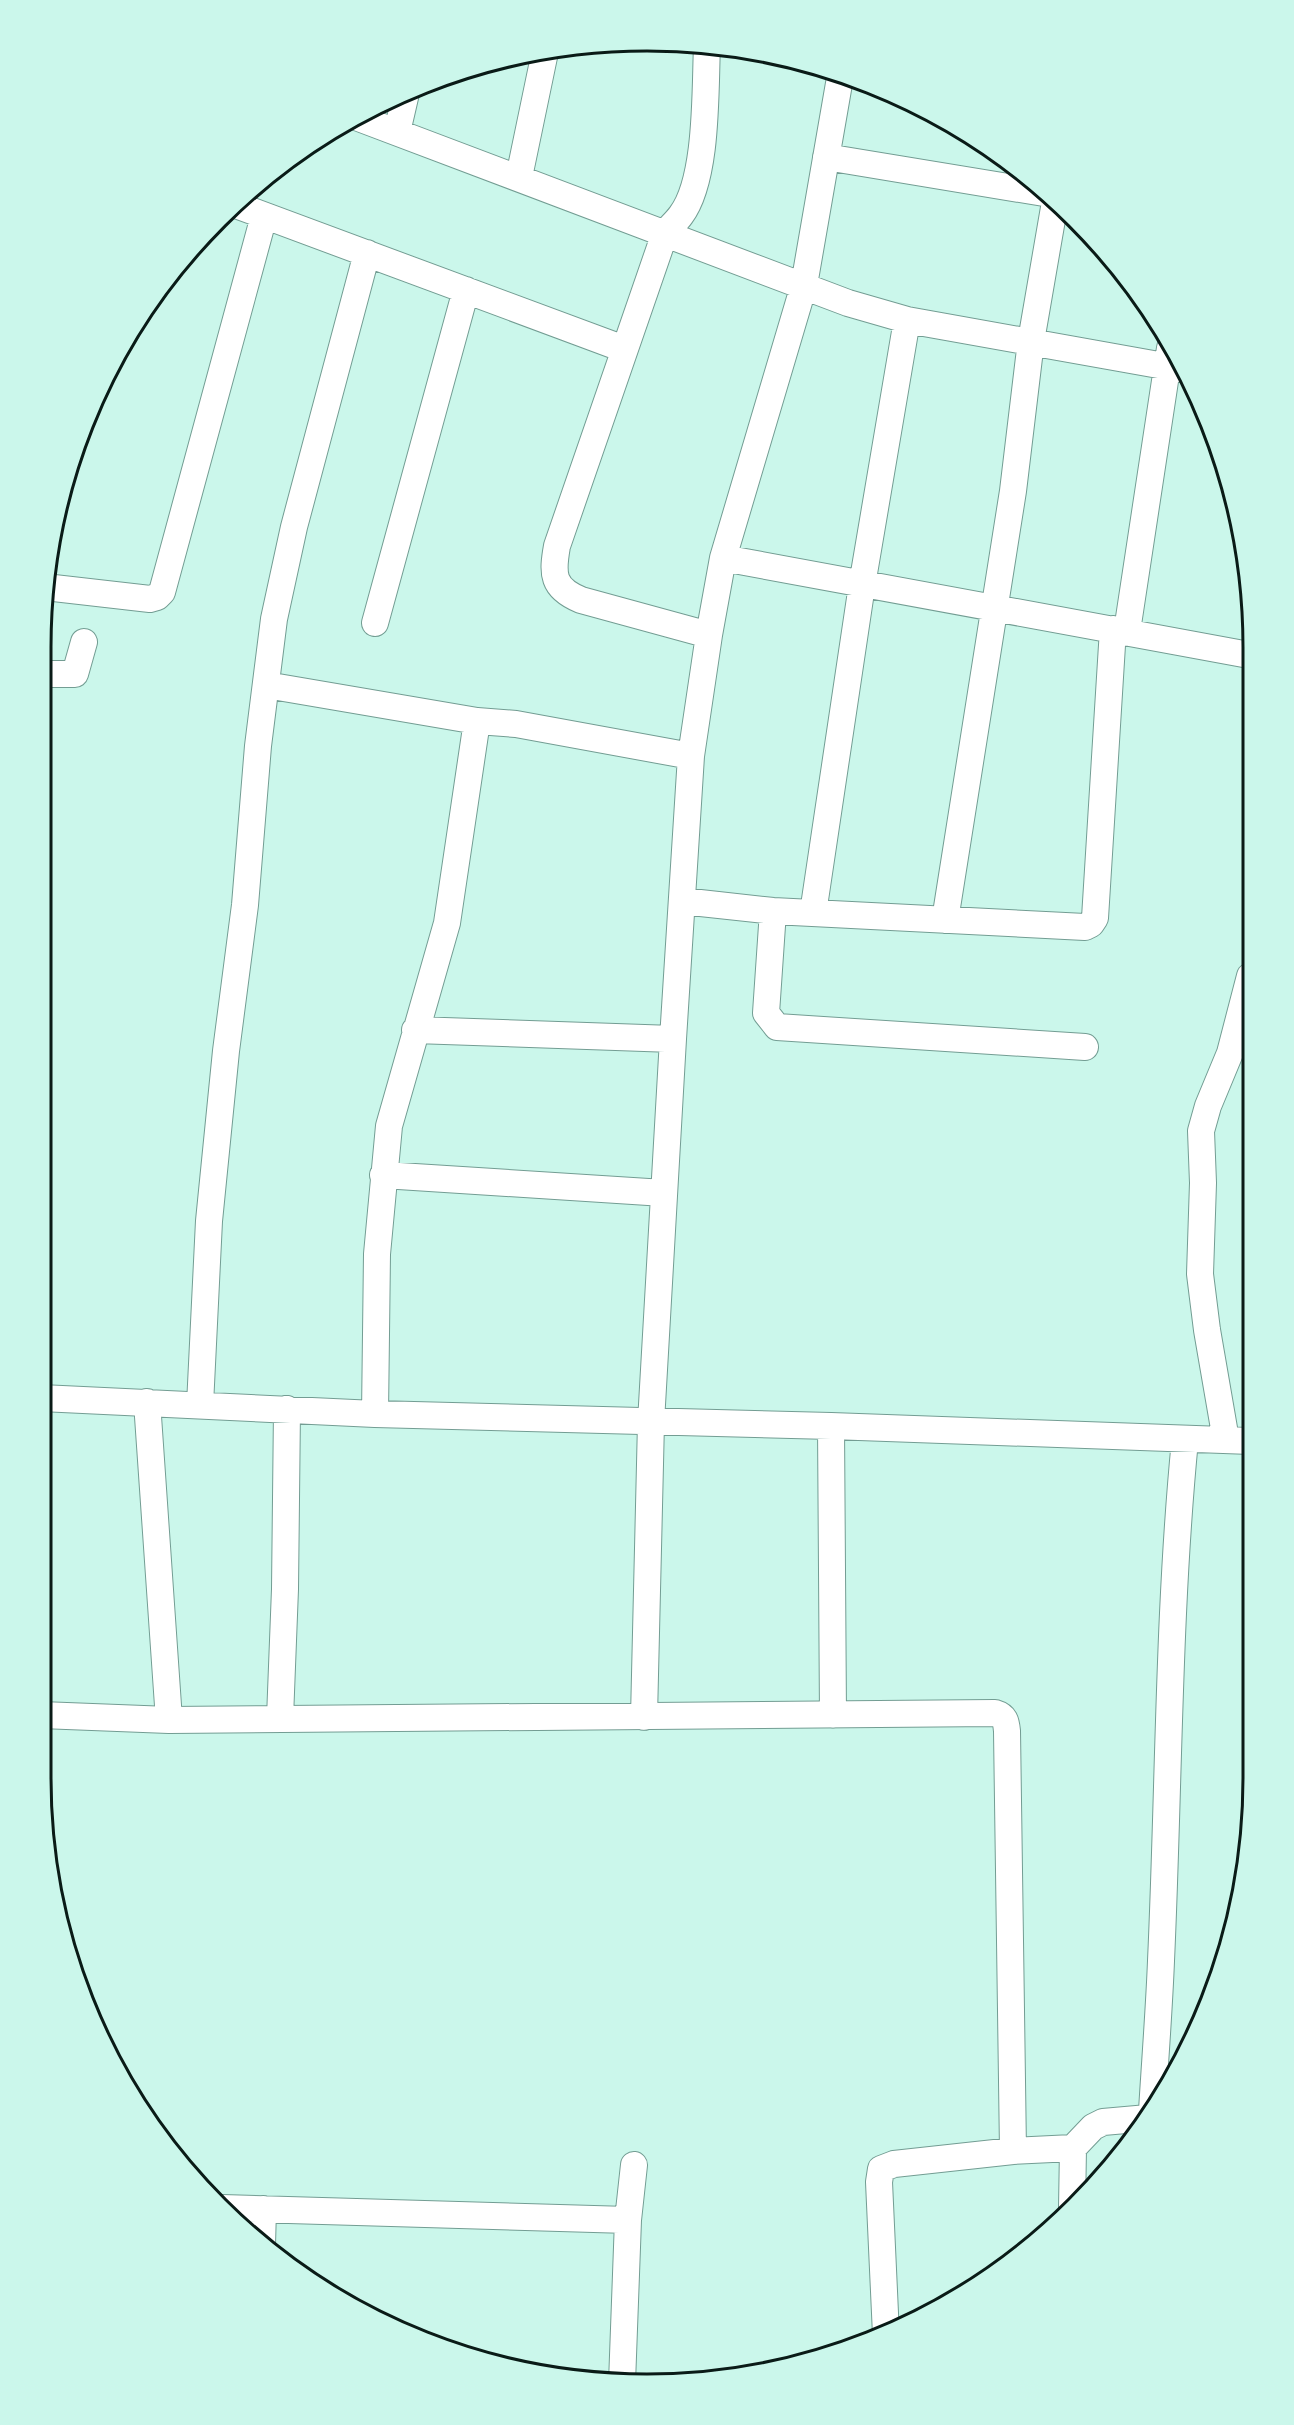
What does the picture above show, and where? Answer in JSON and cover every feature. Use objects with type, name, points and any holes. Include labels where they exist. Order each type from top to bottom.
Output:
[{"type":"street","points":[[707,54],[704,123],[696,179],[682,214],[665,233],[557,546],[553,568],[558,585],[575,598],[709,635]]},
{"type":"street","points":[[519,177],[543,60]]},
{"type":"street","points":[[644,1717],[651,1422],[692,756],[709,635],[723,558],[804,285],[839,83]]},
{"type":"street","points":[[397,132],[404,103]]},
{"type":"street","points":[[367,121],[848,303],[907,320],[1170,362]]},
{"type":"street","points":[[826,157],[1031,192]]},
{"type":"street","points":[[244,208],[624,350]]},
{"type":"street","points":[[945,920],[1013,491],[1031,341],[1053,212]]},
{"type":"street","points":[[54,588],[150,599],[162,592],[264,216]]},
{"type":"street","points":[[200,1405],[209,1221],[226,1051],[245,905],[258,746],[274,619],[294,527],[367,253]]},
{"type":"street","points":[[375,623],[466,290]]},
{"type":"street","points":[[813,913],[862,585],[907,320]]},
{"type":"street","points":[[682,901],[773,911],[1084,927],[1091,924],[1095,918],[1120,630],[1172,366]]},
{"type":"street","points":[[723,558],[1243,654]]},
{"type":"street","points":[[51,674],[75,674],[84,642]]},
{"type":"street","points":[[266,685],[477,721],[516,724],[692,756]]},
{"type":"street","points":[[375,1414],[377,1254],[389,1126],[447,923],[477,721]]},
{"type":"street","points":[[773,911],[766,1013],[777,1027],[1085,1047]]},
{"type":"street","points":[[1226,1440],[1200,1274],[1203,1184],[1201,1131],[1208,1106],[1230,1053],[1243,1003]]},
{"type":"street","points":[[415,1030],[673,1039]]},
{"type":"street","points":[[383,1175],[664,1193]]},
{"type":"street","points":[[51,1398],[375,1414],[831,1426],[1243,1441]]},
{"type":"street","points":[[147,1402],[169,1719]]},
{"type":"street","points":[[280,1718],[285,1589],[287,1409]]},
{"type":"street","points":[[831,1426],[833,1715]]},
{"type":"street","points":[[1153,2092],[1161,1961],[1176,1530],[1185,1440]]},
{"type":"street","points":[[51,1716],[169,1719],[995,1713],[1002,1715],[1006,1722],[1013,2151]]},
{"type":"street","points":[[1072,2195],[1073,2148],[1093,2127],[1103,2122],[1136,2119]]},
{"type":"street","points":[[886,2324],[879,2182],[881,2169],[894,2164],[1013,2151],[1073,2148]]},
{"type":"street","points":[[622,2373],[628,2220],[634,2165]]},
{"type":"street","points":[[236,2208],[628,2220]]},
{"type":"street","points":[[262,2233],[263,2209]]}]
